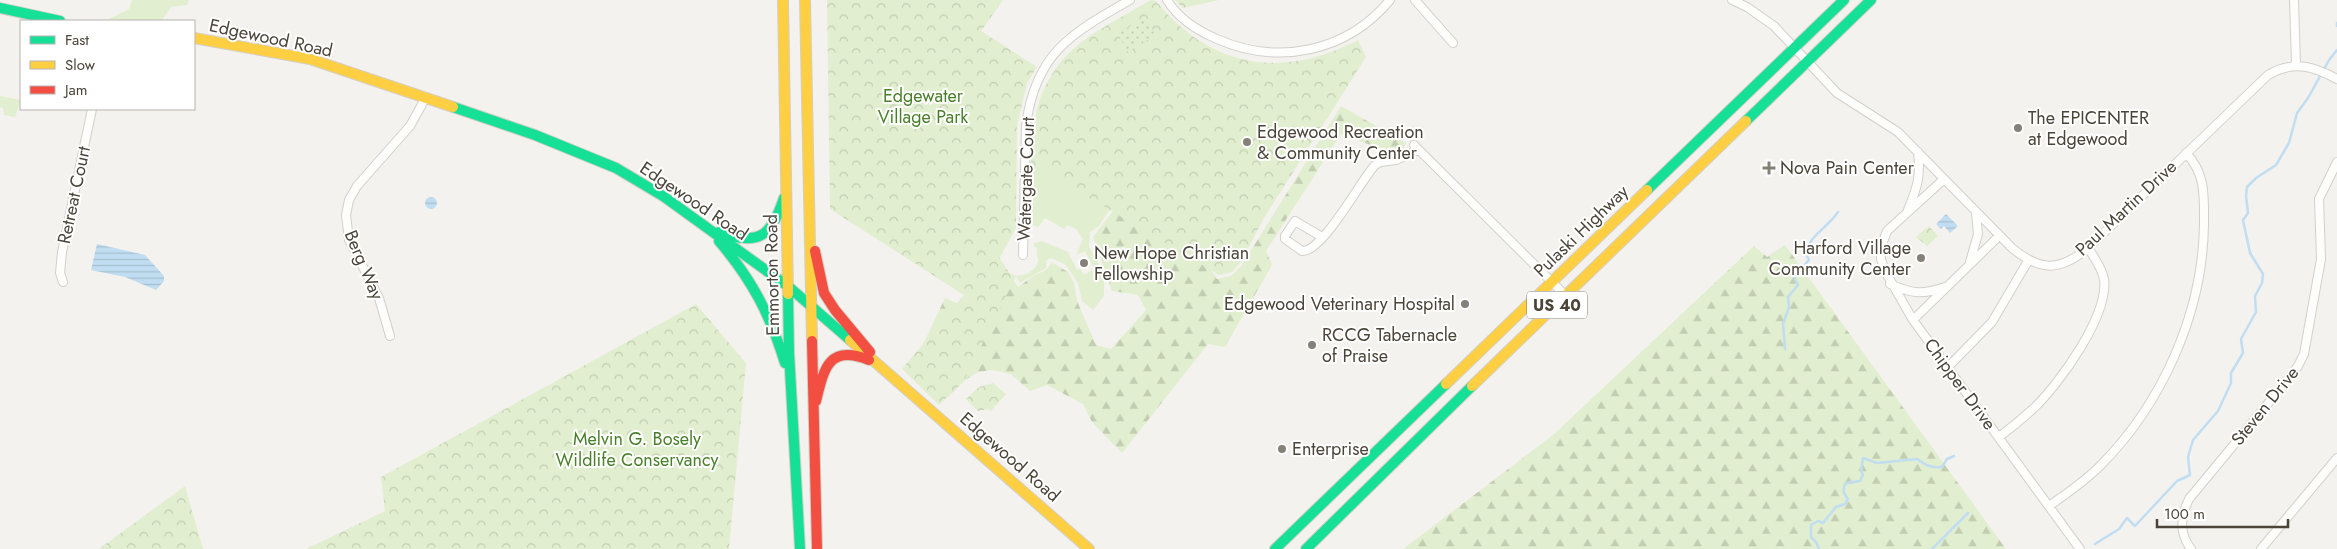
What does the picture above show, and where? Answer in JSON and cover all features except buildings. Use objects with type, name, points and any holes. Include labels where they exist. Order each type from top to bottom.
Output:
[{"type":"main road","name":"Emmorton Road","points":[[783,0],[791,401],[799,503],[800,549]]},
{"type":"main road","points":[[805,0],[817,549]]},
{"type":"main road","name":"Pulaski Highway","points":[[1275,549],[1844,0]]},
{"type":"main road","name":"Pulaski Highway","points":[[1306,549],[1871,0]]},
{"type":"main road","points":[[0,8],[55,20]]},
{"type":"main road","name":"Edgewood Road","points":[[195,38],[310,59],[535,135],[616,168],[663,196],[789,287],[1089,549]]},
{"type":"main road","points":[[707,227],[739,240],[757,239],[766,235],[779,216],[787,186]]},
{"type":"main road","points":[[809,224],[824,293],[835,310],[856,332],[877,363]]},
{"type":"main road","points":[[707,227],[753,283],[768,312],[786,363],[791,401]]},
{"type":"main road","points":[[813,410],[823,372],[831,360],[852,353],[877,363]]},
{"type":"street","name":"Watergate Court","points":[[1023,255],[1026,126],[1028,109],[1034,88],[1044,68],[1070,36],[1130,0]]},
{"type":"street","points":[[1167,0],[1187,22],[1208,36],[1237,48],[1267,54],[1289,53],[1319,47],[1351,34],[1370,21],[1390,0]]},
{"type":"street","points":[[1415,0],[1453,43]]},
{"type":"street","points":[[1732,0],[1747,7],[1774,26],[1837,92],[1892,128],[1918,152],[1999,236],[2028,261],[1992,322],[1948,368]]},
{"type":"street","points":[[2294,0],[2296,64],[2314,68],[2337,79]]},
{"type":"street","name":"Paul Martin Drive","points":[[2028,261],[2041,265],[2057,265],[2079,255],[2260,82],[2277,70],[2296,64]]},
{"type":"street","name":"Berg Way","points":[[390,336],[378,298],[350,240],[346,215],[349,200],[357,186],[410,126],[426,99]]},
{"type":"street","name":"Retreat Court","points":[[64,282],[60,274],[62,252],[92,110]]},
{"type":"street","points":[[1322,236],[1295,221],[1285,236],[1287,242],[1306,251],[1322,236],[1343,213],[1376,165],[1381,162],[1396,160],[1416,148],[1566,296]]},
{"type":"street","name":"Chipper Drive","points":[[1907,212],[1918,187],[1920,167],[1918,152]]},
{"type":"street","points":[[2049,506],[2078,486],[2098,468],[2124,439],[2150,402],[2178,348],[2193,301],[2204,235],[2203,180],[2196,165],[2186,152]]},
{"type":"street","name":"Steven Drive","points":[[2191,549],[2182,531],[2181,522],[2189,499],[2289,378],[2304,354],[2321,258],[2319,199],[2328,177],[2337,162]]},
{"type":"street","points":[[2328,177],[2337,181]]},
{"type":"street","name":"Chipper Drive","points":[[1943,180],[1887,231],[1881,247],[1881,260],[1890,284],[1913,320],[2080,549]]},
{"type":"street","points":[[1968,266],[1973,256],[1978,234],[1976,213]]},
{"type":"street","points":[[1913,320],[1999,236]]},
{"type":"street","points":[[1999,437],[2034,408],[2055,385],[2084,341],[2095,318],[2102,298],[2104,280],[2088,248]]},
{"type":"street","points":[[1890,284],[1909,292],[1917,293],[1927,293],[1947,287]]},
{"type":"street","points":[[2261,549],[2337,458]]},
{"type":"green space","points":[[132,0],[189,0],[187,5],[171,7],[162,20],[109,19],[129,9]]},
{"type":"green space","name":"Edgewater Village Park","points":[[827,0],[1003,0],[981,31],[1037,67],[1027,83],[1017,126],[1016,228],[999,259],[1004,270],[1016,276],[964,381],[939,405],[902,369],[964,295],[830,209]]},
{"type":"green space","points":[[855,0],[1003,0],[981,31],[996,252],[1018,287],[1046,270],[1051,262],[1068,272],[1074,283],[1077,301],[1096,345],[1111,349],[1146,310],[1138,295],[1112,291],[1093,237],[1116,207],[1193,242],[1217,279],[1231,276],[1242,265],[1341,106],[1406,143],[1403,151],[1376,147],[1341,134],[1266,251],[1272,265],[1225,347],[1208,344],[1122,453],[1092,422],[1083,404],[1047,385],[1030,391],[1011,374],[992,370],[978,372],[964,381],[948,397],[912,368],[945,298],[961,305],[967,291]]},
{"type":"green space","points":[[1151,0],[1154,3],[1111,207],[1099,226],[1090,232],[1089,247],[1103,271],[1104,283],[1104,296],[1093,310],[1082,301],[1078,283],[1066,265],[1051,258],[1046,261],[1046,268],[1020,283],[1016,276],[1026,274],[1035,268],[1038,261],[1037,248],[1034,247],[1034,243],[1042,241],[1068,252],[1077,270],[1080,269],[1084,275],[1094,269],[1085,251],[1076,255],[1083,239],[1076,229],[1067,225],[1064,229],[1045,218],[1038,227],[1033,225],[1032,205],[1036,124],[1043,94],[1049,80],[1057,66],[1068,54],[1097,31]]},
{"type":"green space","points":[[1151,0],[1156,1],[1177,24],[1200,41],[1224,53],[1249,61],[1275,63],[1302,60],[1329,53],[1358,40],[1366,57],[1264,218],[1241,262],[1232,272],[1219,275],[1031,163],[1036,112],[1046,85],[1057,68],[1069,54],[1099,30]]},
{"type":"green space","points":[[1175,0],[1219,0],[1183,8]]},
{"type":"green space","points":[[1145,17],[1156,35],[1128,52],[1118,34]]},
{"type":"green space","points":[[0,96],[20,100],[15,117],[4,115],[3,108],[0,107]]},
{"type":"green space","points":[[1929,226],[1938,236],[1927,246],[1916,237]]},
{"type":"green space","points":[[1785,245],[2006,549],[1403,549],[1553,435],[1754,246],[1767,257]]},
{"type":"green space","name":"Melvin G. Bosely Wildlife Conservancy","points":[[696,304],[746,363],[729,549],[306,549],[385,511],[381,477]]},
{"type":"green space","points":[[993,383],[1006,394],[991,411],[988,409],[978,411],[966,399],[979,387]]},
{"type":"green space","points":[[185,486],[203,549],[99,549]]},
{"type":"water","points":[[433,197],[436,198],[436,208],[429,209],[426,208],[425,201],[426,198]]},
{"type":"water","points":[[1946,214],[1958,226],[1950,233],[1944,226],[1941,229],[1936,224]]},
{"type":"water","points":[[97,244],[145,255],[164,276],[164,281],[156,290],[125,277],[91,270]]},
{"type":"waterway","points":[[2095,544],[2119,529],[2127,518],[2135,526],[2177,481],[2190,475],[2188,457],[2193,440],[2218,411],[2231,383],[2231,373],[2243,353],[2241,339],[2256,312],[2255,296],[2262,283],[2263,274],[2250,253],[2243,220],[2248,213],[2247,187],[2256,178],[2276,165],[2289,143],[2297,113],[2337,50]]},
{"type":"waterway","points":[[1785,349],[1783,324],[1789,307],[1788,297],[1798,285],[1794,277],[1809,260],[1805,252],[1811,241],[1838,212]]},
{"type":"waterway","points":[[1819,549],[1811,537],[1811,525],[1818,521],[1823,523],[1836,507],[1845,504],[1848,499],[1844,493],[1844,487],[1846,483],[1860,481],[1863,475],[1861,471],[1863,458],[1877,463],[1917,459],[1928,466],[1942,467],[1947,459],[1954,456]]},
{"type":"waterway","points":[[1932,549],[1968,513]]},
{"type":"traffic: fast","points":[[1647,190],[1844,0]]},
{"type":"traffic: fast","points":[[1746,121],[1871,0]]},
{"type":"traffic: fast","points":[[0,8],[55,20]]},
{"type":"traffic: fast","points":[[453,107],[535,135],[616,168],[663,196],[789,287],[850,340]]},
{"type":"traffic: fast","points":[[719,232],[744,238],[754,238],[762,235],[774,222],[784,198]]},
{"type":"traffic: fast","points":[[719,241],[731,255],[759,298],[785,363]]},
{"type":"traffic: fast","points":[[788,294],[789,352],[800,549]]},
{"type":"traffic: fast","points":[[1275,549],[1446,384]]},
{"type":"traffic: fast","points":[[1306,549],[1472,386]]},
{"type":"traffic: slow","points":[[783,0],[788,294]]},
{"type":"traffic: slow","points":[[805,0],[812,341]]},
{"type":"traffic: slow","points":[[195,38],[310,59],[453,107]]},
{"type":"traffic: slow","points":[[1472,386],[1746,121]]},
{"type":"traffic: slow","points":[[1446,384],[1647,190]]},
{"type":"traffic: slow","points":[[850,340],[1089,549]]},
{"type":"traffic: jam","points":[[815,251],[824,293],[835,310],[870,352]]},
{"type":"traffic: jam","points":[[812,341],[817,549]]},
{"type":"traffic: jam","points":[[816,401],[822,378],[830,362],[837,357],[845,355],[869,360]]},
{"type":"place","name":"The EPICENTER at Edgewood","points":[[2018,128]]},
{"type":"place","name":"Edgewood Recreation & Community Center","points":[[1247,142]]},
{"type":"place","name":"Nova Pain Center","points":[[1769,168]]},
{"type":"place","name":"Harford Village Community Center","points":[[1921,258]]},
{"type":"place","name":"New Hope Christian Fellowship","points":[[1084,263]]},
{"type":"place","name":"Edgewood Veterinary Hospital","points":[[1465,304]]},
{"type":"place","name":"RCCG Tabernacle of Praise","points":[[1312,345]]},
{"type":"place","name":"Enterprise","points":[[1282,449]]}]
